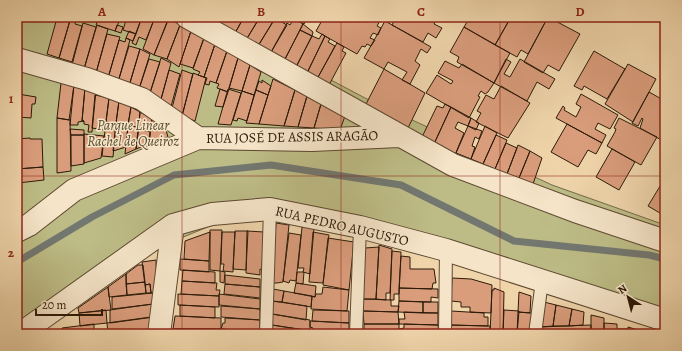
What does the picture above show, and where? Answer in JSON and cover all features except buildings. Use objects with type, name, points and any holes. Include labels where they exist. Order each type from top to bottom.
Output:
[{"type":"street","points":[[187,17],[453,165],[575,212],[665,241]]},
{"type":"street","points":[[17,59],[86,79],[142,99],[198,138]]},
{"type":"street","name":"RUA JOSÉ DE ASSIS ARAGÃO","points":[[17,231],[29,225],[74,190],[198,138],[312,140],[399,136]]},
{"type":"street","name":"RUA PEDRO AUGUSTO","points":[[20,334],[173,225],[212,214],[270,209],[360,227],[446,250],[665,320]]},
{"type":"street","points":[[159,334],[173,225]]},
{"type":"lane","points":[[266,334],[270,209]]},
{"type":"lane","points":[[356,334],[360,227]]},
{"type":"lane","points":[[445,334],[446,250]]},
{"type":"lane","points":[[535,334],[542,281]]},
{"type":"green space","name":"Parque Linear Rachel de Queiroz","points":[[17,17],[212,17],[365,98],[552,185],[665,225],[665,323],[356,230],[250,218],[210,226],[164,245],[17,334]]},
{"type":"waterway","points":[[17,262],[92,217],[174,175],[271,165],[401,185],[514,241],[649,255],[665,259]]}]
